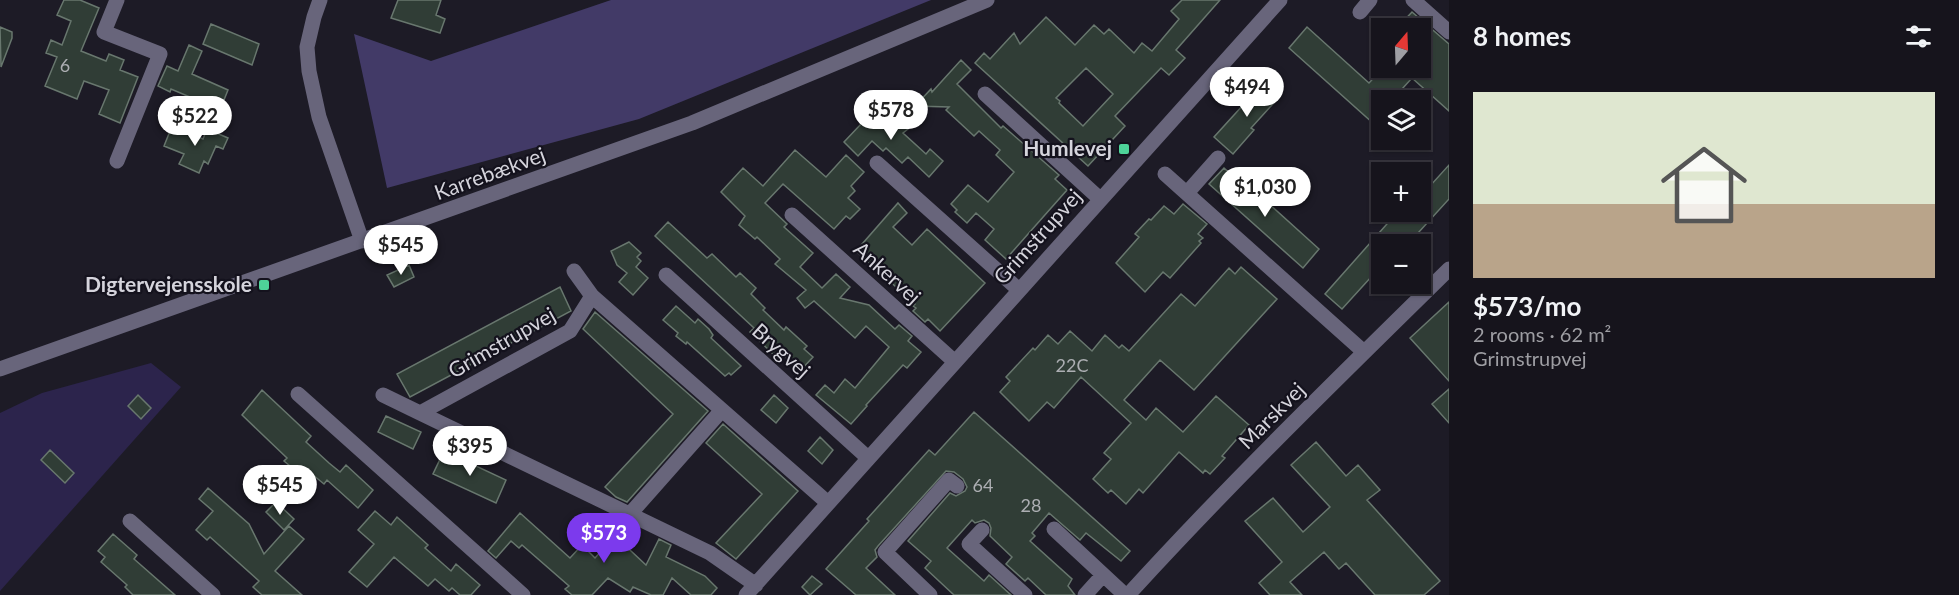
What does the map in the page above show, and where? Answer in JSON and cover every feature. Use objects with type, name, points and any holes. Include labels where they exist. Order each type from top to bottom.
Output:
[{"type":"street","points":[[117,0],[104,32],[160,54],[117,161]]},
{"type":"street","points":[[320,0],[314,16],[308,47],[309,71],[319,117],[362,242]]},
{"type":"street","name":"Karrebækvej","points":[[0,369],[692,123],[987,0]]},
{"type":"street","name":"Grimstrupvej","points":[[383,395],[710,553],[751,590],[1280,0]]},
{"type":"street","points":[[1413,0],[1449,32]]},
{"type":"street","points":[[985,94],[1100,199]]},
{"type":"street","points":[[1187,193],[1218,158]]},
{"type":"street","points":[[877,163],[1019,290]]},
{"type":"street","points":[[1165,174],[1364,352]]},
{"type":"street","name":"Ankervej","points":[[792,215],[954,362]]},
{"type":"street","name":"Marskvej","points":[[1054,529],[1126,595],[1449,268]]},
{"type":"street","points":[[574,271],[592,296],[828,503]]},
{"type":"street","name":"Brygvej","points":[[666,275],[868,458]]},
{"type":"street","name":"Grimstrupvej","points":[[420,413],[570,331],[592,296]]},
{"type":"street","points":[[298,394],[523,595]]},
{"type":"street","points":[[630,514],[722,410]]},
{"type":"street","points":[[930,595],[885,552],[949,480],[957,486]]},
{"type":"street","points":[[130,521],[213,595]]},
{"type":"street","points":[[982,530],[969,544],[1025,595]]},
{"type":"street","points":[[1085,595],[1103,575]]},
{"type":"shaded area","points":[[611,0],[931,0],[639,119],[387,188],[354,34],[431,61]]},
{"type":"shaded area","points":[[151,363],[181,387],[0,591],[0,413],[42,393]]},
{"type":"building","points":[[64,0],[80,0],[99,8],[81,51],[106,61],[109,54],[124,60],[120,70],[138,77],[120,123],[99,114],[109,90],[84,81],[77,99],[45,86],[57,57],[46,53],[51,40],[62,45],[71,21],[57,15]]},
{"type":"building","points":[[398,0],[441,0],[436,15],[445,19],[440,33],[391,18]]},
{"type":"building","points":[[1182,0],[1220,0],[1176,50],[1185,58],[1169,75],[1161,68],[1115,116],[1125,126],[1088,166],[975,63],[984,53],[990,59],[1014,33],[1020,44],[1046,17],[1075,45],[1094,25],[1104,34],[1109,29],[1134,53],[1142,43],[1152,51],[1179,19],[1171,11]],"holes":[[[1086,68],[1113,94],[1083,126],[1056,98]]]},
{"type":"building","points":[[1412,12],[1419,18],[1406,18]]},
{"type":"building","points":[[211,24],[259,44],[252,65],[203,44]]},
{"type":"building","points":[[0,27],[12,32],[1,67]]},
{"type":"building","points":[[1307,27],[1369,83],[1374,78],[1412,78],[1401,90],[1371,90],[1371,121],[1289,48]]},
{"type":"building","points":[[1431,28],[1449,44],[1449,111],[1431,95],[1431,90],[1425,90],[1412,78],[1431,78]]},
{"type":"building","points":[[189,45],[202,51],[192,74],[228,90],[218,115],[202,108],[204,103],[158,86],[167,66],[178,71]]},
{"type":"building","points":[[961,60],[971,70],[957,84],[1001,128],[1003,126],[1059,175],[1055,179],[1067,190],[1006,259],[985,240],[994,229],[976,213],[967,223],[955,212],[957,210],[951,204],[968,185],[988,202],[1014,172],[996,155],[1000,150],[979,131],[974,136],[946,110],[949,107],[915,106],[931,89],[932,92]]},
{"type":"building","points":[[1264,82],[1280,96],[1251,128],[1254,130],[1233,154],[1214,137]]},
{"type":"building","points":[[879,105],[908,129],[903,133],[926,154],[930,149],[943,161],[929,177],[908,157],[902,163],[886,148],[883,151],[872,141],[858,156],[844,142]]},
{"type":"building","points":[[172,126],[203,139],[207,129],[228,138],[223,149],[216,146],[208,164],[204,161],[199,173],[179,164],[184,154],[164,146]]},
{"type":"building","points":[[795,150],[826,177],[846,155],[864,172],[851,186],[855,191],[848,198],[860,209],[850,219],[846,216],[834,229],[783,184],[765,203],[787,224],[784,227],[813,253],[800,267],[822,288],[836,274],[850,287],[840,298],[869,305],[895,329],[899,325],[912,336],[908,341],[921,352],[907,368],[903,365],[851,424],[816,395],[825,385],[834,393],[845,379],[855,388],[889,347],[866,326],[855,338],[814,301],[805,308],[797,298],[806,290],[775,264],[780,259],[757,237],[755,239],[739,225],[745,216],[721,192],[743,168],[763,186]]},
{"type":"building","points":[[1449,165],[1449,199],[1431,219],[1431,185]]},
{"type":"building","points":[[1224,168],[1255,196],[1258,194],[1319,249],[1303,268],[1209,184]]},
{"type":"building","points":[[898,203],[907,213],[893,227],[912,245],[927,229],[985,283],[940,331],[928,319],[925,322],[913,311],[916,308],[913,306],[915,304],[856,251]]},
{"type":"building","points":[[1183,204],[1207,224],[1198,234],[1203,238],[1199,241],[1201,243],[1170,278],[1163,272],[1145,292],[1116,263],[1139,237],[1135,234],[1149,219],[1151,220],[1164,206],[1174,214]]},
{"type":"building","points":[[668,222],[707,258],[712,254],[736,277],[740,273],[756,288],[751,294],[765,308],[763,310],[784,330],[786,327],[807,346],[804,349],[813,357],[800,371],[780,352],[776,357],[750,332],[754,328],[655,236]]},
{"type":"building","points":[[1389,222],[1428,222],[1417,234],[1378,234]]},
{"type":"building","points":[[629,242],[641,253],[637,257],[641,261],[636,267],[648,278],[633,295],[619,282],[627,273],[617,265],[611,251]]},
{"type":"building","points":[[1371,242],[1371,277],[1342,309],[1325,294]]},
{"type":"building","points":[[409,265],[414,277],[394,287],[387,275]]},
{"type":"building","points":[[1241,267],[1277,299],[1194,390],[1160,360],[1124,400],[1146,420],[1156,408],[1183,432],[1216,396],[1249,425],[1222,456],[1225,458],[1210,474],[1205,470],[1203,473],[1179,452],[1143,493],[1139,489],[1126,504],[1111,490],[1108,493],[1093,479],[1111,459],[1104,453],[1131,423],[1081,377],[1054,408],[1047,402],[1029,421],[1000,392],[1010,381],[1006,377],[1048,335],[1058,344],[1070,331],[1092,351],[1105,335],[1119,348],[1122,345],[1129,351],[1181,294],[1195,306],[1229,268],[1235,274]]},
{"type":"building","points":[[560,287],[571,311],[410,397],[397,374]]},
{"type":"building","points":[[1449,302],[1449,381],[1410,338]]},
{"type":"building","points":[[676,306],[695,323],[698,319],[709,329],[713,335],[711,338],[741,366],[731,375],[729,373],[725,376],[687,342],[686,344],[676,336],[678,333],[663,320]]},
{"type":"building","points":[[595,312],[708,411],[627,502],[616,497],[605,487],[673,414],[583,329]]},
{"type":"building","points":[[1449,389],[1449,423],[1432,404]]},
{"type":"building","points":[[262,390],[311,436],[306,442],[329,463],[340,472],[346,465],[373,490],[358,508],[327,480],[324,484],[307,470],[302,476],[284,461],[287,458],[242,415]]},
{"type":"building","points":[[138,395],[151,408],[141,419],[128,406]]},
{"type":"building","points":[[774,395],[788,408],[776,423],[761,410]]},
{"type":"building","points":[[974,412],[1130,551],[1121,561],[1086,533],[1080,540],[1049,513],[1032,533],[1035,536],[1030,541],[1072,579],[1068,586],[1075,595],[1046,595],[1028,578],[1025,581],[1006,564],[1012,557],[990,536],[989,523],[984,520],[975,523],[972,520],[947,548],[984,581],[989,575],[1011,595],[954,595],[925,568],[931,561],[908,541],[950,493],[956,496],[965,491],[967,487],[963,479],[954,472],[946,471],[878,546],[875,550],[877,557],[866,568],[895,595],[856,595],[826,569],[929,450],[935,455]]},
{"type":"building","points":[[386,416],[421,432],[413,449],[378,432]]},
{"type":"building","points":[[723,424],[798,491],[736,559],[716,543],[762,494],[706,443]]},
{"type":"building","points":[[820,437],[833,450],[822,464],[808,451]]},
{"type":"building","points":[[1316,442],[1346,476],[1358,465],[1380,490],[1367,500],[1440,581],[1424,595],[1375,595],[1346,563],[1339,569],[1324,552],[1290,582],[1302,595],[1270,595],[1259,583],[1282,562],[1245,521],[1273,498],[1303,532],[1330,507],[1291,465]]},
{"type":"building","points":[[50,450],[74,473],[65,483],[41,460]]},
{"type":"building","points":[[444,451],[506,480],[496,503],[433,474]]},
{"type":"building","points":[[208,488],[249,524],[264,554],[289,526],[304,539],[275,571],[302,595],[262,595],[253,587],[259,581],[210,537],[207,540],[196,530],[213,511],[199,499]]},
{"type":"building","points":[[276,502],[294,519],[284,530],[266,512]]},
{"type":"building","points":[[375,511],[391,525],[397,517],[428,545],[425,548],[451,571],[456,564],[480,585],[471,595],[460,595],[452,588],[449,591],[435,579],[428,586],[394,557],[367,587],[349,572],[374,544],[358,530]]},
{"type":"building","points":[[520,513],[570,558],[582,545],[595,558],[615,536],[646,565],[659,539],[671,545],[666,557],[705,576],[717,588],[711,595],[691,595],[672,578],[663,595],[651,595],[633,587],[630,592],[608,578],[592,595],[572,595],[565,589],[569,586],[522,545],[519,548],[511,541],[496,558],[488,551]]},
{"type":"building","points":[[113,534],[137,555],[134,559],[175,595],[133,595],[125,587],[127,585],[101,562],[105,557],[98,551]]},
{"type":"building","points":[[812,576],[822,584],[810,595],[802,587]]},
{"type":"place","name":"Humlevej","points":[[1124,149]]},
{"type":"place","name":"Digtervejensskole","points":[[264,285]]}]
